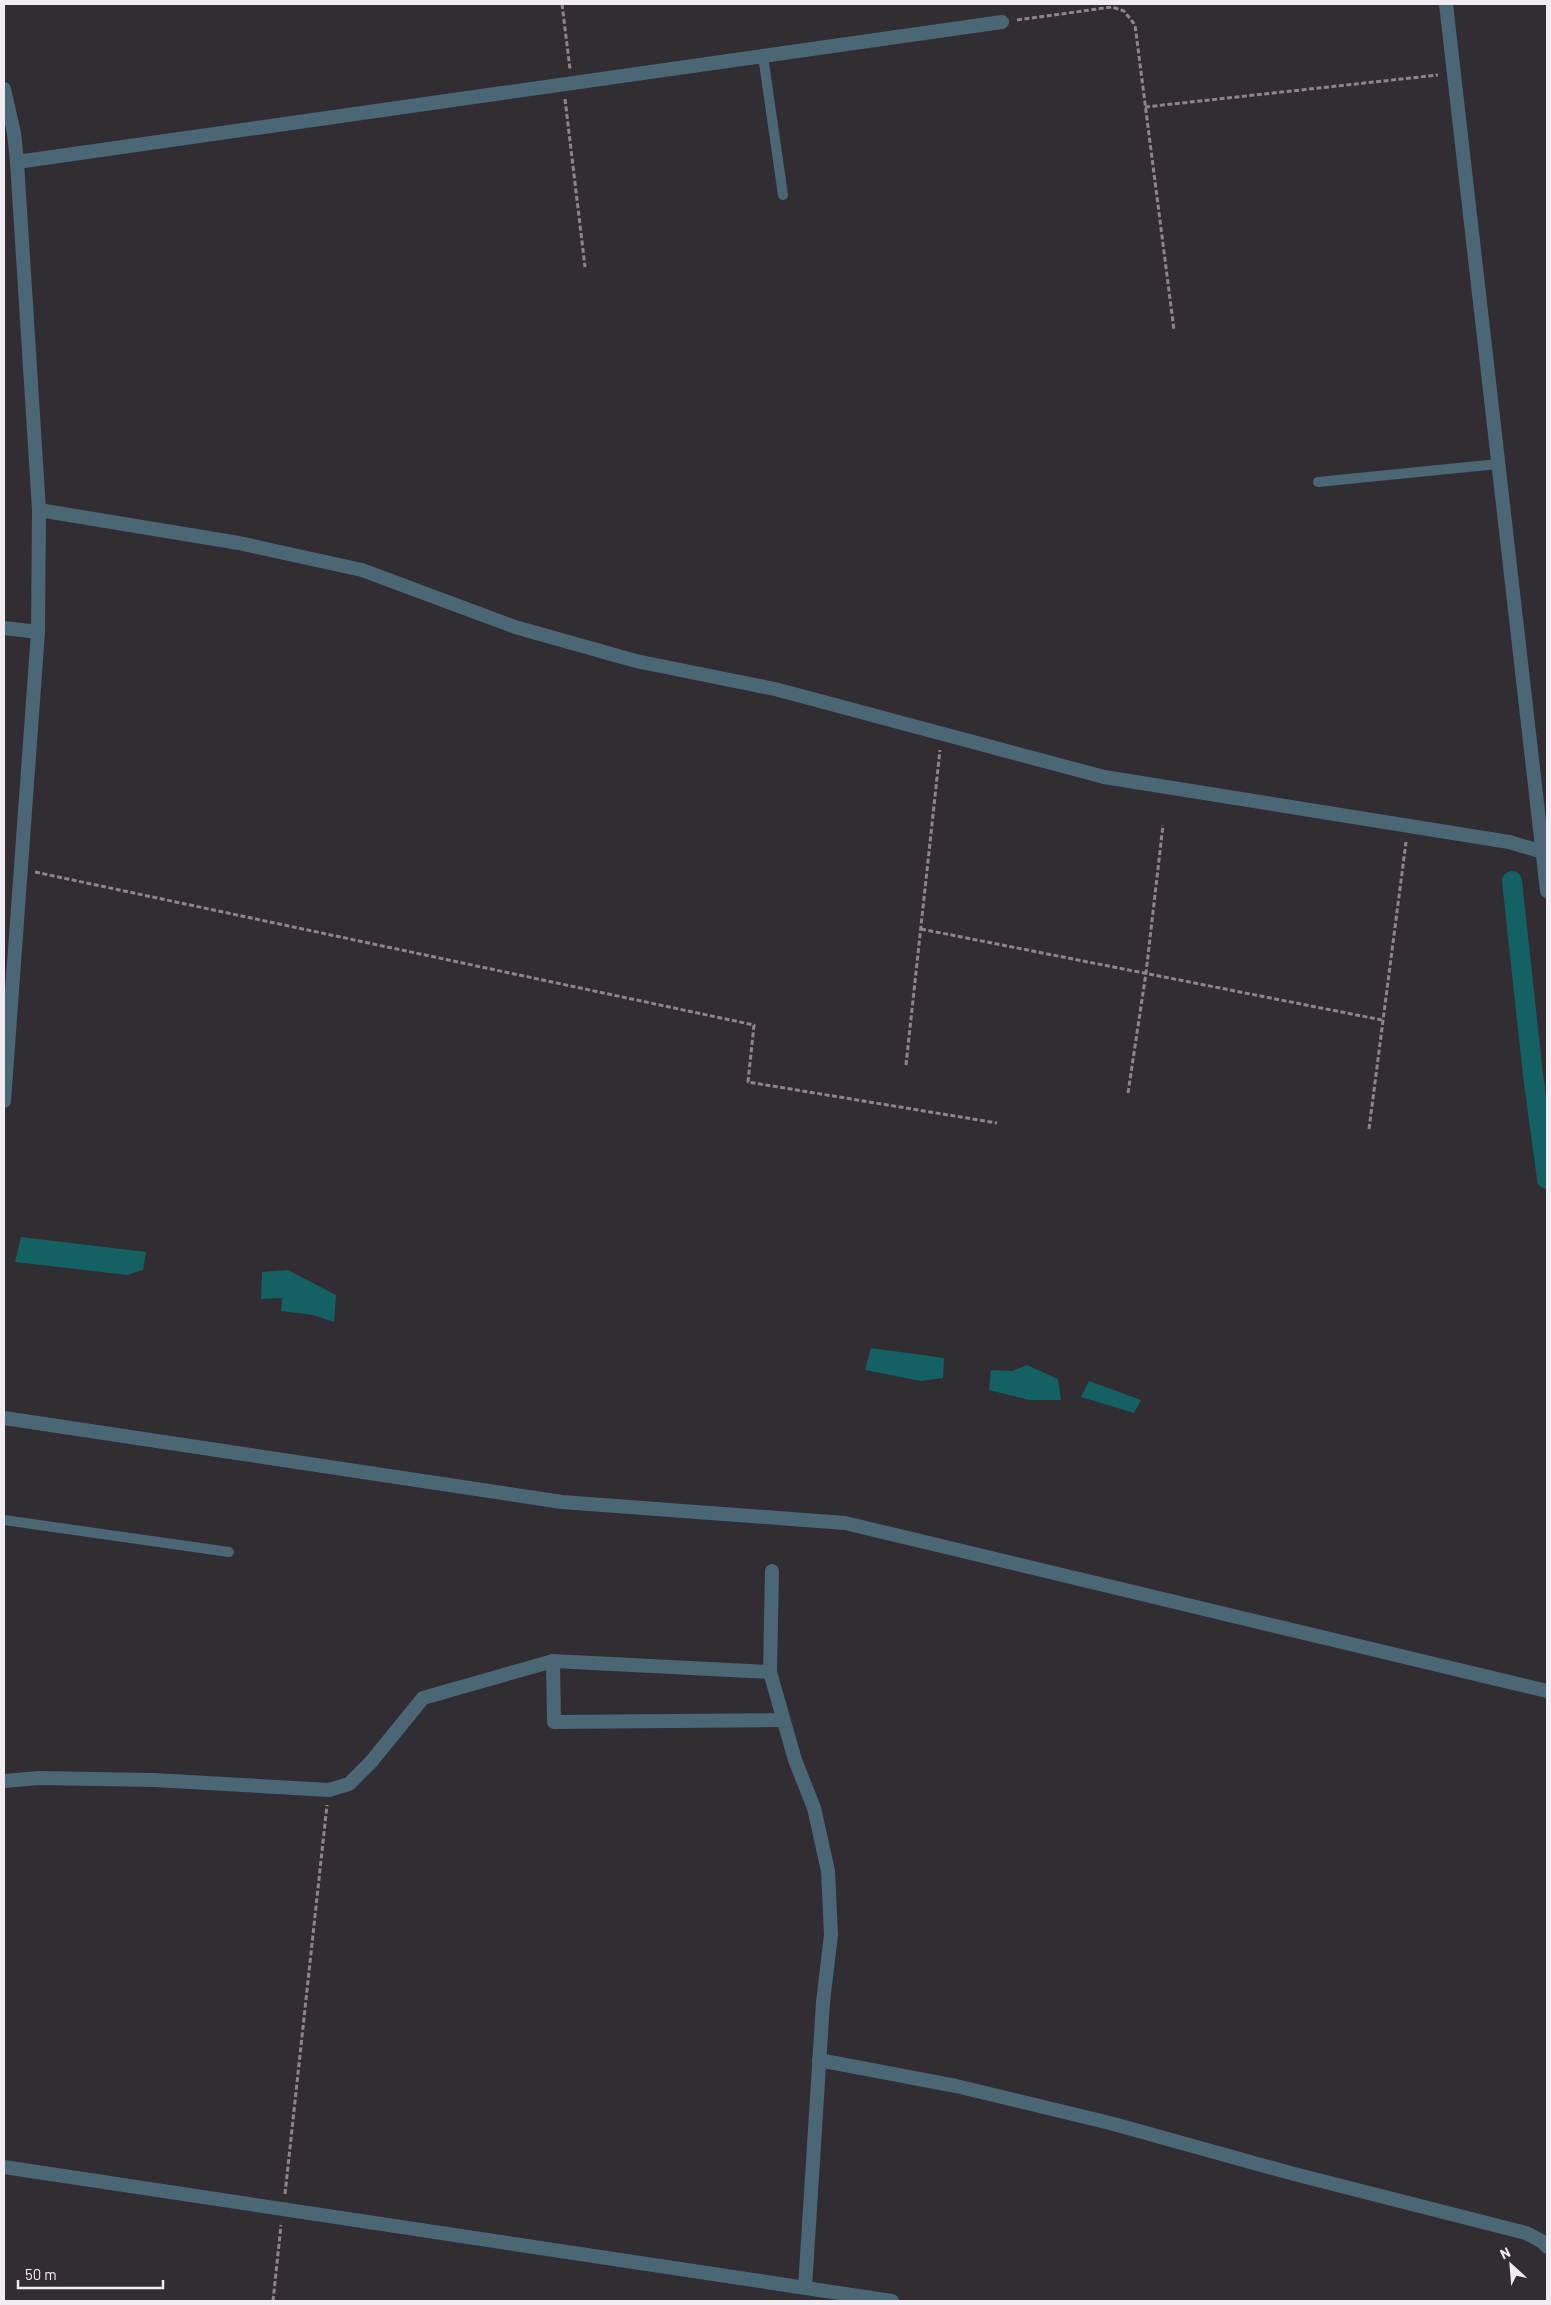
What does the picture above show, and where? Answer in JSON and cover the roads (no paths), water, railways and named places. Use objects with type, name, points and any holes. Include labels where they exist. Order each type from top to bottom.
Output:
[{"type":"street","points":[[1446,4],[1498,464],[1545,853],[1547,891]]},
{"type":"street","points":[[17,162],[1002,22]]},
{"type":"street","points":[[4,90],[14,133],[17,162],[38,510],[38,632],[4,1101]]},
{"type":"street","points":[[38,510],[56,511],[239,543],[362,570],[516,627],[627,658],[775,689],[1104,777],[1509,842],[1545,853]]},
{"type":"street","points":[[4,628],[38,632]]},
{"type":"street","points":[[4,1418],[562,1502],[845,1523],[1547,1691]]},
{"type":"street","points":[[772,1571],[770,1672],[795,1760],[814,1808],[828,1871],[831,1935],[823,2002],[805,2288]]},
{"type":"street","points":[[4,1781],[39,1778],[154,1780],[329,1790],[349,1784],[372,1762],[423,1698],[553,1660],[770,1672]]},
{"type":"street","points":[[553,1660],[554,1722],[783,1720]]},
{"type":"street","points":[[819,2060],[956,2086],[1110,2123],[1294,2174],[1526,2233],[1547,2247]]},
{"type":"street","points":[[4,2167],[892,2301]]},
{"type":"lane","points":[[763,56],[783,195]]},
{"type":"lane","points":[[1318,482],[1498,464]]},
{"type":"lane","points":[[4,1520],[229,1552]]},
{"type":"water","points":[[21,1237],[146,1252],[143,1270],[127,1275],[15,1262]]},
{"type":"water","points":[[288,1270],[336,1295],[334,1322],[313,1315],[281,1311],[282,1298],[261,1299],[262,1272]]},
{"type":"water","points":[[871,1348],[944,1358],[943,1378],[921,1381],[865,1370]]},
{"type":"water","points":[[1027,1365],[1058,1379],[1061,1400],[1029,1400],[989,1390],[991,1370],[1012,1371]]},
{"type":"water","points":[[1089,1381],[1141,1400],[1134,1413],[1081,1397]]},
{"type":"waterway","points":[[1512,881],[1533,1075],[1547,1179]]}]
